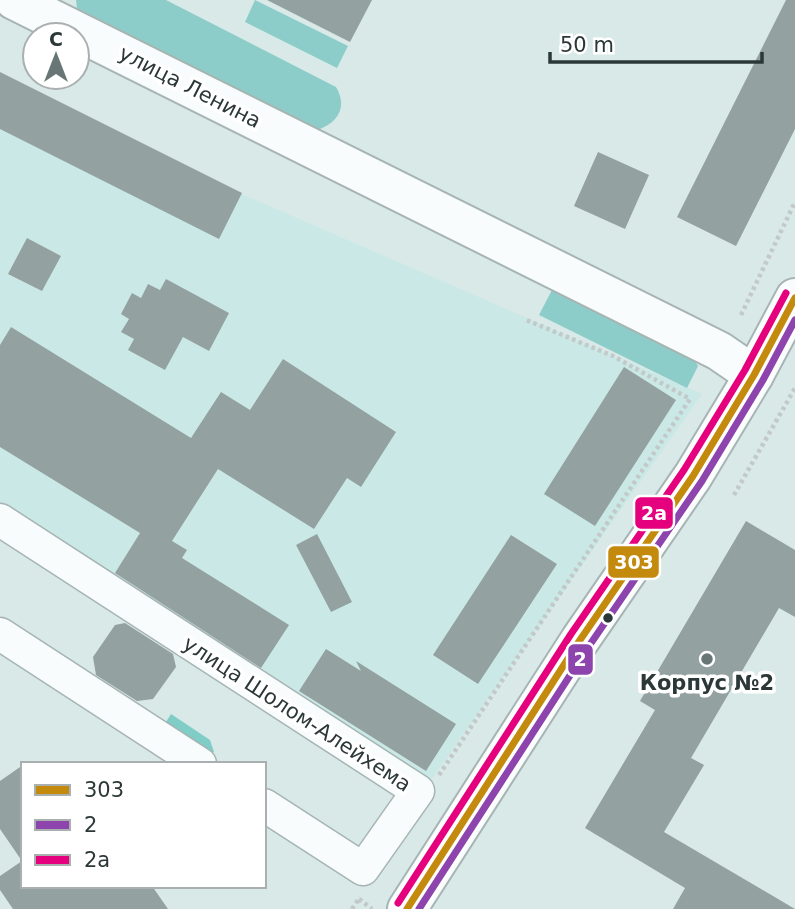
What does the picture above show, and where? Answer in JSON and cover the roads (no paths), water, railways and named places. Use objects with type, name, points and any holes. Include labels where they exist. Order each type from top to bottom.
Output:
[{"type":"street","name":"улица Ленина","points":[[14,0],[719,351],[754,374]]},
{"type":"street","points":[[407,909],[580,640],[693,477],[795,298]]},
{"type":"street","name":"улица Шолом-Алейхема","points":[[0,520],[418,791],[363,869],[266,806]]},
{"type":"street","points":[[0,634],[197,762]]},
{"type":"place","name":"Корпус №2","points":[[707,659]]}]
